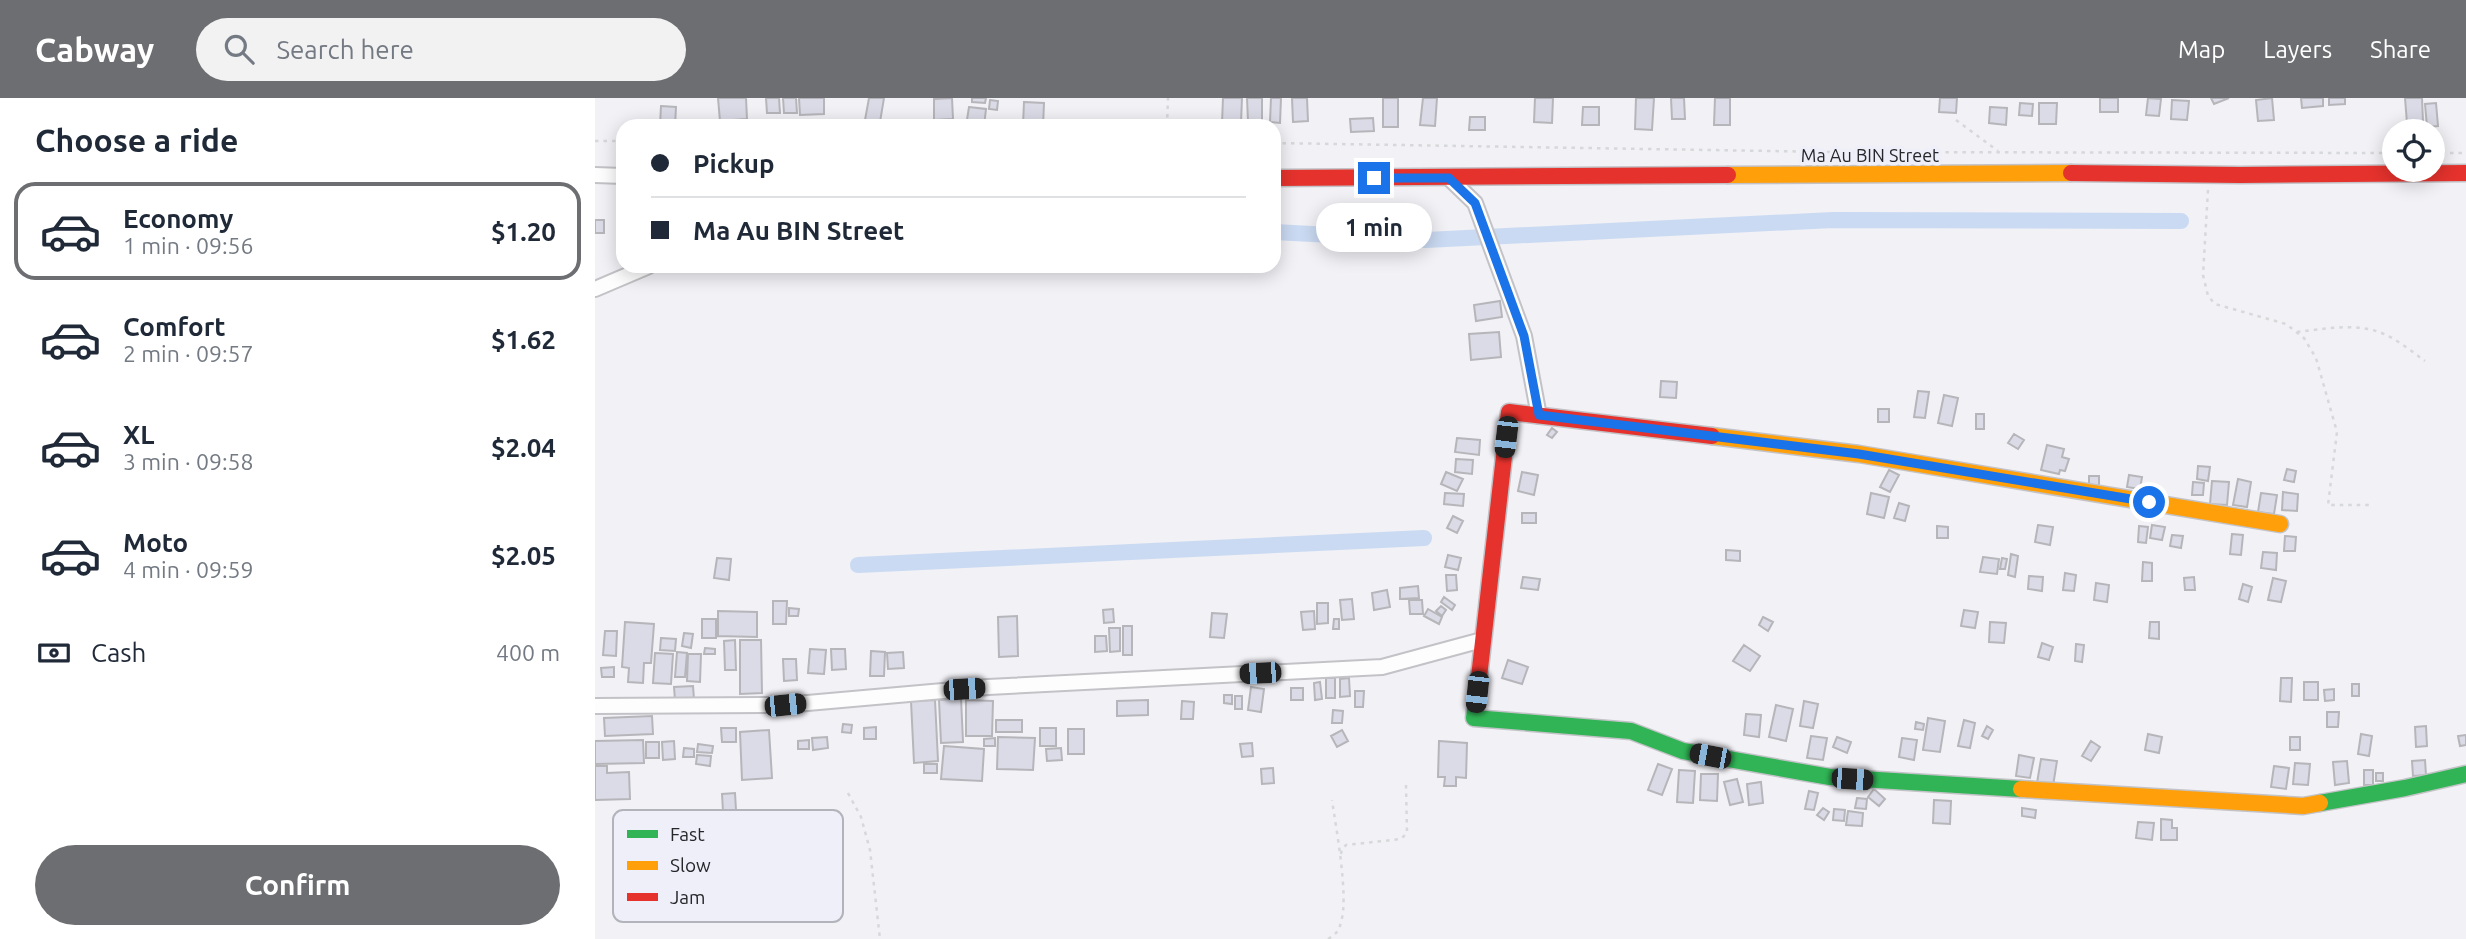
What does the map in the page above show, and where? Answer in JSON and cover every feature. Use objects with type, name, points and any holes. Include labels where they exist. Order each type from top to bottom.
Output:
[{"type":"street","name":"Ma Au BIN Street","points":[[1281,178],[2035,172],[2241,175],[2466,173]]},
{"type":"street","points":[[595,175],[616,176]]},
{"type":"street","points":[[1449,178],[1475,203],[1524,336],[1539,415]]},
{"type":"street","points":[[595,289],[633,273]]},
{"type":"street","points":[[2280,523],[1859,454],[1509,412],[1474,718],[1631,731],[1683,751],[1830,777],[2303,806],[2466,774]]},
{"type":"street","points":[[595,706],[785,705],[988,687],[1382,667],[1482,640]]},
{"type":"path","points":[[1167,119],[1168,98]]},
{"type":"path","points":[[1956,120],[1993,148],[2035,172]]},
{"type":"path","points":[[595,141],[616,141]]},
{"type":"path","points":[[1281,143],[1833,152],[2382,153]]},
{"type":"path","points":[[2445,153],[2466,153]]},
{"type":"path","points":[[2208,190],[2203,275],[2208,296],[2215,304],[2286,324],[2304,338],[2316,358],[2337,432],[2328,505],[2371,505]]},
{"type":"path","points":[[2297,332],[2357,328],[2378,331],[2425,361]]},
{"type":"path","points":[[1340,861],[1342,849],[1346,845],[1401,839],[1407,833],[1406,785]]},
{"type":"path","points":[[848,793],[861,817],[870,849],[880,939]]},
{"type":"path","points":[[1328,939],[1336,934],[1342,920],[1340,861],[1332,800]]},
{"type":"building","points":[[718,98],[746,98],[747,119],[720,119]]},
{"type":"building","points":[[766,98],[779,98],[780,113],[767,113]]},
{"type":"building","points":[[783,98],[796,98],[797,113],[784,113]]},
{"type":"building","points":[[799,98],[824,98],[824,114],[800,115]]},
{"type":"building","points":[[869,98],[884,98],[880,119],[865,119]]},
{"type":"building","points":[[952,98],[953,119],[934,119],[934,99]]},
{"type":"building","points":[[972,98],[986,98],[985,103],[972,102]]},
{"type":"building","points":[[1223,98],[1242,98],[1241,119],[1222,119]]},
{"type":"building","points":[[1247,98],[1262,98],[1262,119],[1248,119]]},
{"type":"building","points":[[1271,98],[1281,98],[1280,119],[1270,119]]},
{"type":"building","points":[[1292,98],[1307,98],[1308,121],[1293,122]]},
{"type":"building","points":[[1383,98],[1398,98],[1398,127],[1383,127]]},
{"type":"building","points":[[1423,98],[1437,98],[1435,126],[1420,125]]},
{"type":"building","points":[[1535,98],[1553,98],[1552,123],[1534,122]]},
{"type":"building","points":[[1636,98],[1654,98],[1652,130],[1635,129]]},
{"type":"building","points":[[1671,98],[1684,98],[1685,119],[1672,119]]},
{"type":"building","points":[[1715,98],[1730,98],[1730,125],[1714,125]]},
{"type":"building","points":[[1940,98],[1957,98],[1956,113],[1939,112]]},
{"type":"building","points":[[2100,98],[2118,98],[2118,112],[2100,112]]},
{"type":"building","points":[[2148,98],[2161,99],[2159,116],[2146,115]]},
{"type":"building","points":[[2211,98],[2229,98],[2214,104]]},
{"type":"building","points":[[2272,98],[2274,120],[2258,121],[2256,100]]},
{"type":"building","points":[[2301,98],[2323,98],[2323,106],[2302,108]]},
{"type":"building","points":[[2329,98],[2345,98],[2345,104],[2329,105]]},
{"type":"building","points":[[2405,98],[2422,98],[2423,119],[2407,119]]},
{"type":"building","points":[[990,100],[998,101],[997,110],[989,109]]},
{"type":"building","points":[[2172,100],[2189,101],[2187,120],[2171,119]]},
{"type":"building","points":[[1024,102],[1044,103],[1043,119],[1023,119]]},
{"type":"building","points":[[2020,103],[2033,104],[2032,116],[2019,115]]},
{"type":"building","points":[[2039,103],[2057,103],[2056,124],[2039,124]]},
{"type":"building","points":[[2436,103],[2437,119],[2426,119],[2425,104]]},
{"type":"building","points":[[661,106],[676,107],[675,119],[660,119]]},
{"type":"building","points":[[969,107],[986,109],[985,119],[967,119]]},
{"type":"building","points":[[1583,107],[1599,107],[1599,125],[1582,125]]},
{"type":"building","points":[[1990,107],[2007,108],[2006,125],[1989,123]]},
{"type":"building","points":[[1470,117],[1485,117],[1485,130],[1469,130]]},
{"type":"building","points":[[1373,118],[1374,131],[1351,132],[1350,119]]},
{"type":"building","points":[[595,220],[604,220],[604,233],[595,233]]},
{"type":"building","points":[[1500,301],[1502,317],[1476,321],[1474,305]]},
{"type":"building","points":[[1499,332],[1501,357],[1471,360],[1469,334]]},
{"type":"building","points":[[1661,381],[1677,382],[1676,398],[1660,397]]},
{"type":"building","points":[[1918,391],[1929,392],[1925,418],[1914,417]]},
{"type":"building","points":[[1944,395],[1958,398],[1952,426],[1938,423]]},
{"type":"building","points":[[1878,409],[1889,409],[1889,422],[1878,422]]},
{"type":"building","points":[[1976,414],[1984,414],[1984,429],[1976,429]]},
{"type":"building","points":[[1552,428],[1557,432],[1552,438],[1547,435]]},
{"type":"building","points":[[2014,434],[2024,440],[2018,449],[2008,443]]},
{"type":"building","points":[[1457,438],[1480,440],[1479,455],[1455,452]]},
{"type":"building","points":[[2047,445],[2064,449],[2062,457],[2069,459],[2065,471],[2060,470],[2059,474],[2041,470]]},
{"type":"building","points":[[1456,459],[1473,460],[1472,474],[1455,472]]},
{"type":"building","points":[[2198,466],[2210,467],[2208,481],[2197,479]]},
{"type":"building","points":[[2287,469],[2296,471],[2294,482],[2284,480]]},
{"type":"building","points":[[1889,470],[1899,475],[1890,492],[1880,487]]},
{"type":"building","points":[[1446,472],[1463,479],[1457,491],[1441,484]]},
{"type":"building","points":[[1522,472],[1538,475],[1534,495],[1518,491]]},
{"type":"building","points":[[2129,475],[2142,477],[2140,489],[2127,487]]},
{"type":"building","points":[[2089,476],[2099,476],[2099,490],[2089,490]]},
{"type":"building","points":[[2238,479],[2251,482],[2247,507],[2233,505]]},
{"type":"building","points":[[2212,481],[2229,482],[2227,505],[2210,504]]},
{"type":"building","points":[[2193,482],[2204,483],[2203,495],[2192,495]]},
{"type":"building","points":[[2283,492],[2298,494],[2297,511],[2282,510]]},
{"type":"building","points":[[1445,493],[1464,494],[1463,506],[1444,504]]},
{"type":"building","points":[[1871,493],[1889,497],[1884,518],[1867,514]]},
{"type":"building","points":[[2261,493],[2277,495],[2274,514],[2258,512]]},
{"type":"building","points":[[1899,503],[1909,506],[1905,521],[1894,518]]},
{"type":"building","points":[[1522,513],[1536,513],[1536,523],[1522,523]]},
{"type":"building","points":[[1453,516],[1463,521],[1457,533],[1447,528]]},
{"type":"building","points":[[2038,525],[2053,527],[2050,545],[2035,542]]},
{"type":"building","points":[[2152,525],[2165,527],[2162,540],[2150,538]]},
{"type":"building","points":[[1937,526],[1948,527],[1948,538],[1937,538]]},
{"type":"building","points":[[2139,526],[2148,527],[2146,543],[2138,542]]},
{"type":"building","points":[[2232,534],[2243,535],[2241,555],[2230,554]]},
{"type":"building","points":[[2172,535],[2183,536],[2181,548],[2170,546]]},
{"type":"building","points":[[2285,536],[2296,537],[2295,551],[2284,551]]},
{"type":"building","points":[[1726,550],[1740,551],[1740,561],[1726,560]]},
{"type":"building","points":[[2263,552],[2277,553],[2276,570],[2261,568]]},
{"type":"building","points":[[2011,554],[2018,556],[2015,577],[2008,575]]},
{"type":"building","points":[[1448,555],[1461,558],[1458,570],[1445,567]]},
{"type":"building","points":[[1983,557],[1999,559],[1997,574],[1980,572]]},
{"type":"building","points":[[717,558],[731,559],[729,580],[714,578]]},
{"type":"building","points":[[2002,558],[2007,559],[2005,569],[2000,569]]},
{"type":"building","points":[[2143,562],[2152,563],[2152,581],[2142,581]]},
{"type":"building","points":[[2065,573],[2076,575],[2074,591],[2063,590]]},
{"type":"building","points":[[1446,575],[1456,575],[1457,590],[1447,591]]},
{"type":"building","points":[[2029,576],[2043,577],[2042,591],[2028,589]]},
{"type":"building","points":[[1523,577],[1540,579],[1538,590],[1521,588]]},
{"type":"building","points":[[2194,577],[2195,590],[2185,590],[2184,578]]},
{"type":"building","points":[[2273,578],[2286,581],[2281,602],[2268,600]]},
{"type":"building","points":[[2096,583],[2109,585],[2107,602],[2094,600]]},
{"type":"building","points":[[2243,584],[2252,587],[2248,602],[2239,599]]},
{"type":"building","points":[[1418,586],[1419,598],[1400,599],[1400,588]]},
{"type":"building","points":[[1387,590],[1390,607],[1374,610],[1372,593]]},
{"type":"building","points":[[1444,597],[1455,605],[1452,610],[1441,602]]},
{"type":"building","points":[[1352,599],[1354,619],[1342,620],[1340,600]]},
{"type":"building","points":[[1409,600],[1422,600],[1423,614],[1410,614]]},
{"type":"building","points":[[773,601],[787,601],[786,624],[773,624]]},
{"type":"building","points":[[1317,603],[1328,603],[1328,623],[1317,624]]},
{"type":"building","points":[[1441,606],[1446,610],[1442,616],[1436,611]]},
{"type":"building","points":[[789,608],[799,609],[798,616],[789,616]]},
{"type":"building","points":[[1113,609],[1114,622],[1104,623],[1103,610]]},
{"type":"building","points":[[1428,609],[1442,617],[1439,624],[1424,616]]},
{"type":"building","points":[[1964,610],[1978,612],[1975,628],[1961,626]]},
{"type":"building","points":[[718,611],[757,612],[757,637],[718,636]]},
{"type":"building","points":[[1314,611],[1315,629],[1303,630],[1301,612]]},
{"type":"building","points":[[1212,613],[1227,614],[1224,638],[1210,637]]},
{"type":"building","points":[[1017,616],[1018,656],[999,657],[998,617]]},
{"type":"building","points":[[1763,617],[1773,622],[1768,631],[1759,625]]},
{"type":"building","points":[[702,619],[716,619],[716,638],[702,638]]},
{"type":"building","points":[[1334,619],[1339,619],[1339,629],[1333,629]]},
{"type":"building","points":[[625,622],[654,624],[651,663],[644,663],[643,683],[628,682],[629,668],[622,667]]},
{"type":"building","points":[[1990,622],[2006,623],[2004,643],[1989,642]]},
{"type":"building","points":[[2150,622],[2159,622],[2159,639],[2149,638]]},
{"type":"building","points":[[1123,626],[1132,626],[1132,655],[1123,655]]},
{"type":"building","points":[[1109,628],[1120,628],[1120,651],[1110,652]]},
{"type":"building","points":[[605,631],[617,631],[616,656],[603,655]]},
{"type":"building","points":[[684,633],[693,634],[691,648],[682,646]]},
{"type":"building","points":[[1095,636],[1106,636],[1107,651],[1095,652]]},
{"type":"building","points":[[661,638],[676,639],[675,651],[660,650]]},
{"type":"building","points":[[735,640],[736,670],[725,670],[724,641]]},
{"type":"building","points":[[740,640],[761,640],[762,693],[740,694]]},
{"type":"building","points":[[2042,643],[2053,647],[2049,660],[2038,657]]},
{"type":"building","points":[[2076,644],[2084,645],[2082,662],[2075,661]]},
{"type":"building","points":[[1744,645],[1760,656],[1750,671],[1733,661]]},
{"type":"building","points":[[705,648],[715,649],[715,654],[704,654]]},
{"type":"building","points":[[810,649],[826,650],[824,674],[808,673]]},
{"type":"building","points":[[831,649],[845,649],[846,669],[832,670]]},
{"type":"building","points":[[871,651],[885,652],[884,676],[870,676]]},
{"type":"building","points":[[677,652],[687,653],[685,677],[675,677]]},
{"type":"building","points":[[903,652],[904,668],[888,669],[887,653]]},
{"type":"building","points":[[655,653],[673,654],[671,684],[653,683]]},
{"type":"building","points":[[688,654],[701,654],[700,682],[687,681]]},
{"type":"building","points":[[783,659],[796,659],[797,680],[784,681]]},
{"type":"building","points":[[1508,660],[1528,667],[1522,684],[1502,678]]},
{"type":"building","points":[[614,667],[614,677],[602,677],[601,668]]},
{"type":"building","points":[[1326,678],[1335,678],[1335,698],[1326,698]]},
{"type":"building","points":[[1349,678],[1350,696],[1340,697],[1340,679]]},
{"type":"building","points":[[2281,678],[2292,678],[2291,702],[2280,701]]},
{"type":"building","points":[[1320,682],[1322,699],[1315,700],[1314,683]]},
{"type":"building","points":[[2304,682],[2318,682],[2318,700],[2304,700]]},
{"type":"building","points":[[2352,684],[2359,684],[2359,696],[2352,696]]},
{"type":"building","points":[[693,686],[694,699],[675,700],[674,687]]},
{"type":"building","points":[[1251,687],[1264,689],[1261,712],[1248,710]]},
{"type":"building","points":[[1291,688],[1303,688],[1303,700],[1291,700]]},
{"type":"building","points":[[2334,689],[2334,700],[2325,701],[2324,690]]},
{"type":"building","points":[[1355,691],[1364,691],[1363,707],[1355,707]]},
{"type":"building","points":[[1224,695],[1232,695],[1232,704],[1224,703]]},
{"type":"building","points":[[1235,696],[1242,696],[1242,709],[1235,709]]},
{"type":"building","points":[[961,698],[963,742],[941,743],[939,700]]},
{"type":"building","points":[[935,700],[938,761],[914,763],[911,701]]},
{"type":"building","points":[[966,700],[993,701],[992,736],[966,736]]},
{"type":"building","points":[[1148,700],[1148,715],[1117,716],[1117,701]]},
{"type":"building","points":[[1182,701],[1194,702],[1193,719],[1181,719]]},
{"type":"building","points":[[1804,701],[1818,704],[1813,728],[1800,726]]},
{"type":"building","points":[[1776,705],[1793,709],[1786,741],[1769,737]]},
{"type":"building","points":[[1333,710],[1343,711],[1342,723],[1332,723]]},
{"type":"building","points":[[2327,712],[2339,712],[2338,727],[2327,727]]},
{"type":"building","points":[[1746,714],[1761,715],[1759,737],[1744,735]]},
{"type":"building","points":[[652,716],[653,734],[605,736],[604,718]]},
{"type":"building","points":[[1928,718],[1945,721],[1940,752],[1923,750]]},
{"type":"building","points":[[996,720],[1022,720],[1022,732],[996,732]]},
{"type":"building","points":[[1964,720],[1975,723],[1970,748],[1958,746]]},
{"type":"building","points":[[1916,722],[1924,724],[1923,730],[1915,729]]},
{"type":"building","points":[[843,724],[852,725],[851,733],[842,732]]},
{"type":"building","points":[[1987,726],[1993,730],[1988,739],[1982,736]]},
{"type":"building","points":[[2426,726],[2427,746],[2416,747],[2415,727]]},
{"type":"building","points":[[876,727],[876,739],[864,739],[864,728]]},
{"type":"building","points":[[721,728],[736,728],[736,742],[722,742]]},
{"type":"building","points":[[1040,728],[1056,728],[1056,746],[1040,746]]},
{"type":"building","points":[[1068,729],[1084,729],[1084,754],[1068,754]]},
{"type":"building","points":[[769,730],[772,778],[742,780],[740,732]]},
{"type":"building","points":[[1342,730],[1348,741],[1337,747],[1331,736]]},
{"type":"building","points":[[2148,734],[2162,737],[2159,753],[2145,750]]},
{"type":"building","points":[[2361,734],[2372,736],[2369,756],[2358,754]]},
{"type":"building","points":[[2466,735],[2466,745],[2460,746],[2458,736]]},
{"type":"building","points":[[1811,736],[1827,738],[1823,760],[1807,758]]},
{"type":"building","points":[[827,737],[828,748],[813,750],[812,738]]},
{"type":"building","points":[[998,737],[1035,738],[1033,770],[997,769]]},
{"type":"building","points":[[1837,737],[1851,742],[1847,753],[1833,747]]},
{"type":"building","points":[[2290,737],[2300,737],[2300,750],[2290,750]]},
{"type":"building","points":[[995,738],[995,746],[984,746],[984,739]]},
{"type":"building","points":[[1902,738],[1917,740],[1914,760],[1899,757]]},
{"type":"building","points":[[643,740],[644,763],[595,764],[595,741]]},
{"type":"building","points":[[809,740],[809,749],[798,749],[798,741]]},
{"type":"building","points":[[674,741],[675,759],[663,760],[662,742]]},
{"type":"building","points":[[1439,741],[1467,743],[1466,778],[1456,777],[1456,786],[1444,786],[1445,777],[1438,777]]},
{"type":"building","points":[[2091,741],[2100,747],[2091,761],[2082,756]]},
{"type":"building","points":[[646,742],[659,742],[659,758],[646,758]]},
{"type":"building","points":[[1252,743],[1253,756],[1242,757],[1240,744]]},
{"type":"building","points":[[698,744],[713,746],[712,753],[697,752]]},
{"type":"building","points":[[944,746],[984,749],[982,781],[941,779]]},
{"type":"building","points":[[684,748],[694,749],[694,757],[683,757]]},
{"type":"building","points":[[1061,748],[1062,760],[1047,761],[1046,749]]},
{"type":"building","points":[[697,755],[711,756],[710,766],[696,764]]},
{"type":"building","points":[[2019,755],[2034,758],[2030,778],[2016,776]]},
{"type":"building","points":[[2041,759],[2057,761],[2053,786],[2037,783]]},
{"type":"building","points":[[2425,760],[2426,775],[2413,776],[2412,761]]},
{"type":"building","points":[[2347,761],[2349,783],[2335,785],[2333,762]]},
{"type":"building","points":[[2295,763],[2310,764],[2308,785],[2293,784]]},
{"type":"building","points":[[924,764],[937,764],[937,773],[924,773]]},
{"type":"building","points":[[1658,764],[1672,769],[1662,795],[1648,790]]},
{"type":"building","points":[[595,766],[607,766],[607,773],[629,772],[630,799],[595,800]]},
{"type":"building","points":[[2274,766],[2289,768],[2286,789],[2271,787]]},
{"type":"building","points":[[1273,768],[1274,783],[1262,784],[1261,769]]},
{"type":"building","points":[[1679,770],[1695,771],[1693,803],[1677,802]]},
{"type":"building","points":[[2364,770],[2373,770],[2373,785],[2364,785]]},
{"type":"building","points":[[2376,773],[2383,773],[2383,781],[2376,781]]},
{"type":"building","points":[[1701,774],[1718,774],[1717,801],[1700,800]]},
{"type":"building","points":[[1737,779],[1743,802],[1730,805],[1724,782]]},
{"type":"building","points":[[1761,782],[1763,803],[1749,805],[1747,784]]},
{"type":"building","points":[[1874,789],[1885,799],[1879,806],[1868,797]]},
{"type":"building","points":[[1809,791],[1818,793],[1814,810],[1805,809]]},
{"type":"building","points":[[735,793],[736,810],[723,810],[722,794]]},
{"type":"building","points":[[1857,798],[1867,799],[1866,809],[1855,808]]},
{"type":"building","points":[[1934,800],[1951,801],[1950,824],[1933,823]]},
{"type":"building","points":[[1823,808],[1829,812],[1824,820],[1817,815]]},
{"type":"building","points":[[2022,808],[2036,810],[2035,818],[2022,816]]},
{"type":"building","points":[[1834,809],[1845,810],[1844,821],[1833,820]]},
{"type":"building","points":[[1848,811],[1863,813],[1862,826],[1846,825]]},
{"type":"building","points":[[2161,819],[2172,820],[2172,828],[2177,828],[2177,840],[2161,840]]},
{"type":"building","points":[[2138,822],[2154,823],[2152,840],[2136,838]]},
{"type":"waterway","points":[[1281,232],[1426,240],[1833,220],[2181,221]]},
{"type":"waterway","points":[[858,565],[1424,538]]},
{"type":"traffic: fast","points":[[1477,695],[1474,718],[1631,731],[1683,751],[1830,777],[2021,789]]},
{"type":"traffic: fast","points":[[2320,803],[2466,774]]},
{"type":"traffic: slow","points":[[1728,175],[2071,173]]},
{"type":"traffic: slow","points":[[1712,436],[1859,454],[2280,524]]},
{"type":"traffic: slow","points":[[2021,789],[2303,806],[2320,803]]},
{"type":"traffic: jam","points":[[2071,173],[2466,173]]},
{"type":"traffic: jam","points":[[1281,178],[1728,175]]},
{"type":"traffic: jam","points":[[1477,695],[1509,412],[1712,436]]},
{"type":"route","points":[[1374,178],[1449,178],[1475,203],[1524,336],[1539,415],[1859,454],[2149,502]]}]
